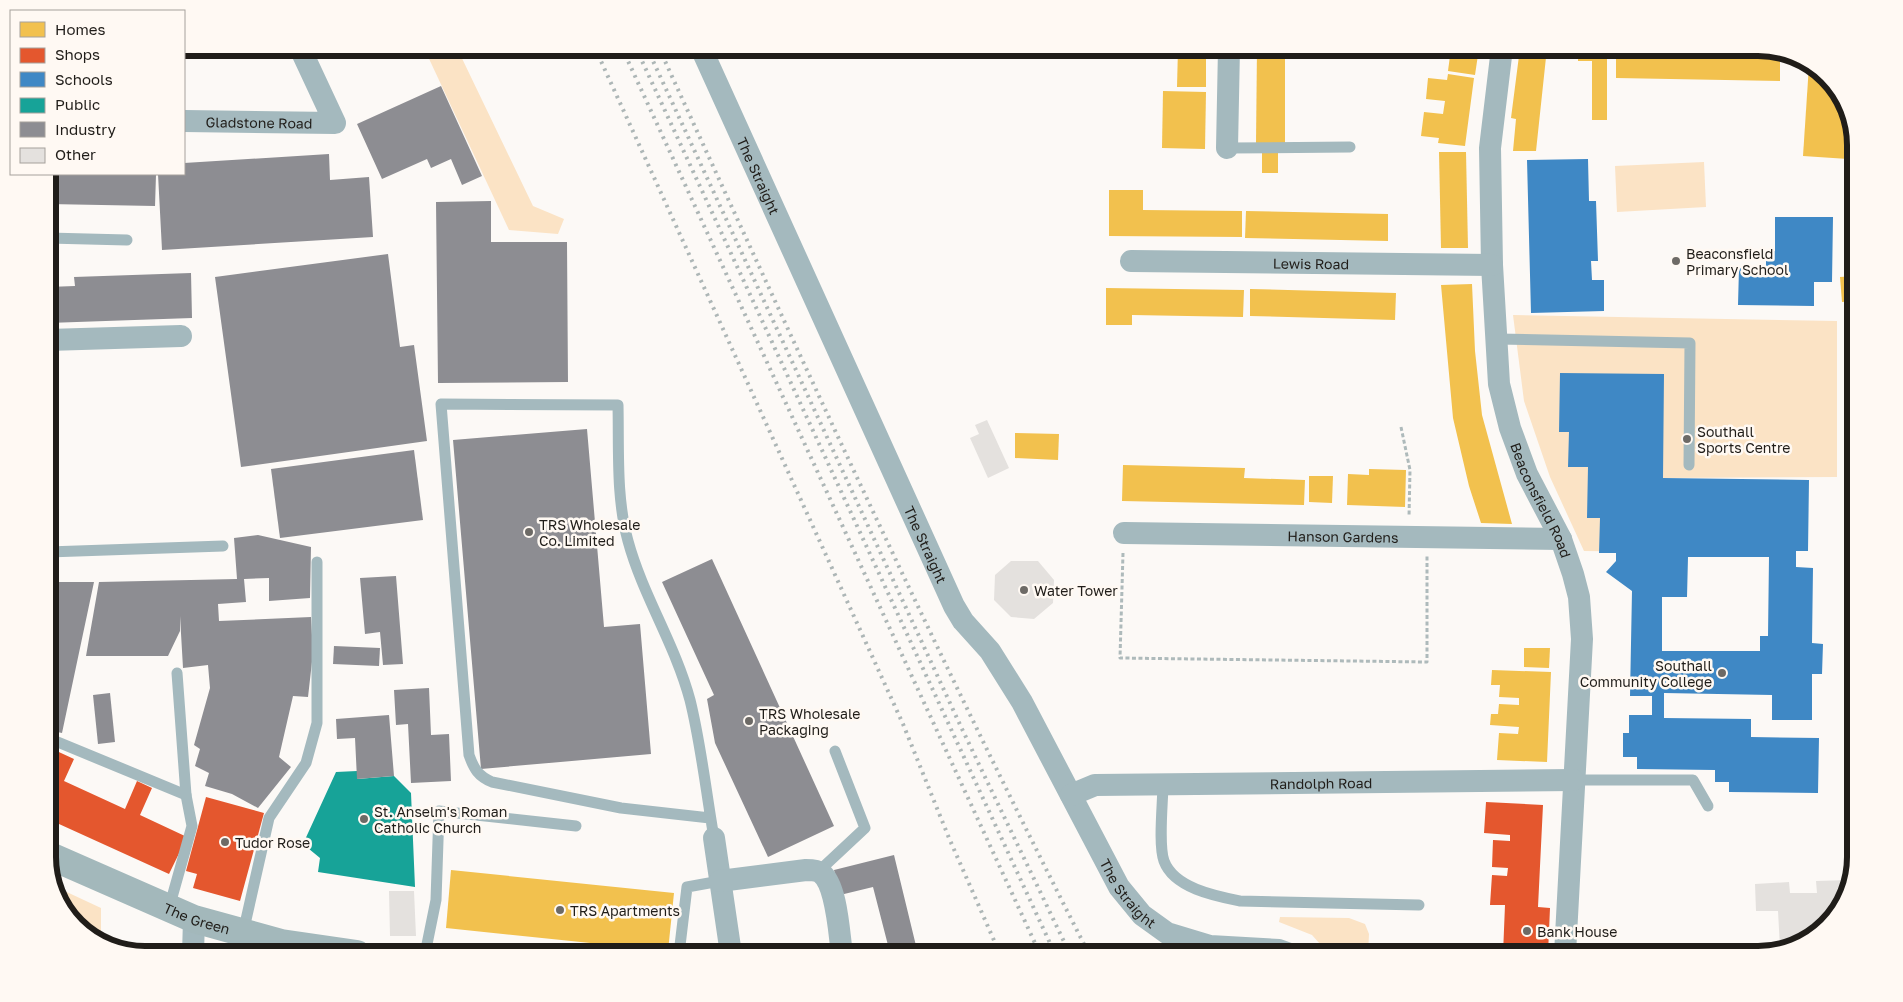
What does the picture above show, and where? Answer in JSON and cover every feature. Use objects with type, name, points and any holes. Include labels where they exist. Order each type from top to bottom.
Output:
[{"type":"street","name":"Gladstone Road","points":[[185,121],[335,123],[304,56]]},
{"type":"street","name":"The Straight","points":[[705,56],[962,621],[1000,666],[1026,710],[1119,887],[1142,915],[1156,926],[1183,939],[1210,946]]},
{"type":"street","points":[[1227,148],[1229,56]]},
{"type":"street","name":"Beaconsfield Road","points":[[1501,56],[1490,148],[1492,265],[1500,384],[1510,428],[1527,474],[1561,539],[1579,597],[1582,640],[1565,946]]},
{"type":"street","name":"Lewis Road","points":[[1131,261],[1492,265]]},
{"type":"street","points":[[56,340],[181,336]]},
{"type":"street","name":"Hanson Gardens","points":[[1124,533],[1561,539]]},
{"type":"street","name":"Randolph Road","points":[[1071,795],[1095,785],[1574,780]]},
{"type":"street","points":[[712,828],[730,946]]},
{"type":"street","name":"The Green","points":[[56,859],[194,919],[298,946]]},
{"type":"street","points":[[720,881],[806,870],[819,871],[828,880],[832,892],[841,946]]},
{"type":"street","points":[[193,946],[194,919]]},
{"type":"lane","points":[[1227,148],[1350,147]]},
{"type":"lane","points":[[56,238],[127,240]]},
{"type":"lane","points":[[1497,339],[1690,343],[1689,465]]},
{"type":"lane","points":[[441,404],[618,405],[621,505],[628,540],[638,572],[671,646],[690,699],[712,828],[492,782],[481,777],[474,768],[469,755],[441,404]]},
{"type":"lane","points":[[56,552],[223,546]]},
{"type":"lane","points":[[243,933],[269,818],[306,763],[317,723],[317,562]]},
{"type":"lane","points":[[169,908],[192,826],[186,795],[177,673]]},
{"type":"lane","points":[[56,741],[186,795]]},
{"type":"lane","points":[[819,871],[865,828],[835,751]]},
{"type":"lane","points":[[1574,780],[1693,780],[1708,806]]},
{"type":"lane","points":[[1163,783],[1163,860],[1170,872],[1181,881],[1223,898],[1240,901],[1419,905]]},
{"type":"lane","points":[[427,946],[436,900],[439,811],[576,826]]},
{"type":"lane","points":[[680,946],[687,887],[720,881]]},
{"type":"path","points":[[1124,533],[1120,658],[1427,662],[1418,537],[1410,470],[1401,427]]},
{"type":"shaded area","points":[[428,56],[461,56],[533,206],[564,219],[558,234],[509,230]]},
{"type":"shaded area","points":[[1704,162],[1706,207],[1617,212],[1615,166]]},
{"type":"shaded area","name":"Southall Sports Centre","points":[[1513,315],[1837,321],[1837,477],[1665,478],[1664,552],[1584,551],[1550,477],[1524,401]]},
{"type":"shaded area","points":[[63,890],[101,908],[101,934],[78,915]]},
{"type":"shaded area","points":[[1280,917],[1349,918],[1365,924],[1369,934],[1368,946],[1322,946],[1312,935],[1279,922]]},
{"type":"building: Homes","points":[[1178,56],[1206,56],[1206,87],[1177,87]]},
{"type":"building: Homes","points":[[1257,56],[1285,56],[1285,143],[1256,143]]},
{"type":"building: Homes","points":[[1450,56],[1478,56],[1475,75],[1448,71]]},
{"type":"building: Homes","points":[[1519,56],[1546,56],[1536,151],[1513,151],[1516,119],[1511,118]]},
{"type":"building: Homes","points":[[1578,56],[1607,56],[1607,120],[1592,120],[1592,61],[1578,61]]},
{"type":"building: Homes","points":[[1616,56],[1764,56],[1780,59],[1780,81],[1616,78]]},
{"type":"building: Homes","points":[[1809,72],[1825,87],[1838,106],[1847,139],[1847,159],[1803,156]]},
{"type":"building: Homes","points":[[1448,74],[1474,78],[1465,146],[1438,143],[1439,138],[1421,136],[1424,112],[1443,114],[1445,101],[1426,99],[1428,78],[1447,80]]},
{"type":"building: Homes","points":[[1163,91],[1206,92],[1205,149],[1162,148]]},
{"type":"building: Homes","points":[[1439,152],[1466,152],[1468,248],[1441,248]]},
{"type":"building: Homes","points":[[1262,153],[1278,153],[1278,173],[1262,173]]},
{"type":"building: Homes","points":[[1109,190],[1143,190],[1143,210],[1242,211],[1242,237],[1109,236]]},
{"type":"building: Homes","points":[[1246,211],[1388,214],[1388,241],[1245,238]]},
{"type":"building: Homes","points":[[1840,277],[1847,277],[1847,302],[1842,302]]},
{"type":"building: Homes","points":[[1472,284],[1475,351],[1482,415],[1512,524],[1481,523],[1469,486],[1453,418],[1441,285]]},
{"type":"building: Homes","points":[[1106,288],[1244,290],[1243,317],[1132,315],[1132,325],[1106,325]]},
{"type":"building: Homes","points":[[1250,289],[1396,293],[1395,320],[1250,316]]},
{"type":"building: Homes","points":[[1015,433],[1059,434],[1058,460],[1015,458]]},
{"type":"building: Homes","points":[[1123,465],[1245,468],[1244,478],[1305,480],[1304,505],[1122,501]]},
{"type":"building: Homes","points":[[1369,469],[1406,470],[1405,507],[1347,505],[1348,474],[1369,475]]},
{"type":"building: Homes","points":[[1309,476],[1333,476],[1332,503],[1309,502]]},
{"type":"building: Homes","points":[[1524,648],[1550,648],[1549,668],[1524,667]]},
{"type":"building: Homes","points":[[1492,670],[1551,672],[1547,762],[1497,760],[1499,733],[1518,734],[1519,727],[1490,725],[1491,714],[1498,714],[1499,704],[1519,705],[1519,698],[1499,697],[1500,685],[1491,685]]},
{"type":"building: Homes","name":"TRS Apartments","points":[[451,870],[674,893],[669,946],[620,946],[446,928]]},
{"type":"building: Shops","points":[[56,751],[74,759],[64,781],[125,809],[137,781],[152,788],[140,815],[187,837],[169,874],[56,823]]},
{"type":"building: Shops","name":"Tudor Rose","points":[[206,797],[264,813],[240,901],[193,888],[197,874],[186,871]]},
{"type":"building: Shops","points":[[1486,802],[1543,805],[1538,907],[1550,908],[1548,946],[1503,946],[1505,905],[1490,905],[1492,875],[1507,876],[1508,868],[1492,867],[1493,840],[1510,841],[1510,835],[1484,833]]},
{"type":"building: Schools","points":[[1588,159],[1589,201],[1596,201],[1598,261],[1591,261],[1592,280],[1604,280],[1604,311],[1531,313],[1527,160]]},
{"type":"building: Schools","points":[[1775,217],[1833,217],[1832,282],[1814,282],[1814,306],[1738,305],[1739,268],[1766,268],[1766,251],[1775,251]]},
{"type":"building: Schools","points":[[1560,373],[1664,374],[1663,478],[1809,480],[1808,551],[1796,551],[1796,567],[1813,568],[1812,643],[1823,644],[1822,674],[1812,674],[1812,720],[1772,720],[1772,695],[1664,693],[1664,718],[1751,719],[1751,737],[1819,738],[1818,793],[1729,792],[1729,782],[1715,782],[1715,770],[1637,769],[1637,757],[1623,757],[1623,733],[1629,733],[1629,715],[1652,715],[1652,696],[1630,696],[1632,591],[1606,572],[1616,561],[1616,553],[1599,553],[1600,518],[1587,518],[1588,467],[1568,467],[1569,432],[1559,432]],"holes":[[[1688,557],[1769,557],[1768,636],[1760,636],[1760,651],[1662,651],[1662,597],[1687,597]]]},
{"type":"building: Public","name":"St. Anselm's Roman Catholic Church","points":[[357,771],[357,779],[394,776],[411,793],[415,887],[318,872],[320,858],[303,844],[336,772]]},
{"type":"building: Industry","points":[[441,86],[482,176],[462,185],[451,159],[431,168],[427,159],[382,179],[357,124]]},
{"type":"building: Industry","points":[[329,154],[330,180],[369,177],[373,237],[162,250],[158,175],[185,175],[185,163]]},
{"type":"building: Industry","points":[[56,175],[156,175],[155,206],[56,204]]},
{"type":"building: Industry","points":[[491,201],[491,242],[567,242],[568,382],[438,383],[436,202]]},
{"type":"building: Industry","points":[[388,254],[400,347],[414,345],[427,441],[241,467],[215,277]]},
{"type":"building: Industry","points":[[191,273],[192,318],[56,323],[56,287],[75,286],[74,277]]},
{"type":"building: Industry","name":"TRS Wholesale Co. Limited","points":[[587,429],[604,627],[640,624],[651,754],[481,769],[453,440]]},
{"type":"building: Industry","points":[[414,450],[423,520],[280,538],[271,469]]},
{"type":"building: Industry","points":[[258,535],[311,547],[310,598],[269,601],[269,578],[244,579],[246,602],[218,604],[219,621],[311,617],[313,653],[308,697],[293,696],[279,757],[291,767],[258,808],[232,794],[205,786],[209,773],[195,766],[200,749],[194,745],[210,688],[208,665],[183,668],[180,616],[180,631],[168,656],[86,656],[99,582],[237,579],[234,538]]},
{"type":"building: Industry","name":"TRS Wholesale Packaging","points":[[712,559],[834,826],[768,857],[715,743],[707,699],[714,695],[662,582]]},
{"type":"building: Industry","points":[[396,576],[403,664],[383,665],[380,632],[365,634],[360,578]]},
{"type":"building: Industry","points":[[56,582],[94,582],[62,733],[56,732]]},
{"type":"building: Industry","points":[[334,646],[380,648],[379,666],[333,664]]},
{"type":"building: Industry","points":[[429,688],[431,735],[449,734],[451,781],[411,783],[408,724],[396,725],[394,690]]},
{"type":"building: Industry","points":[[110,693],[115,742],[98,744],[93,695]]},
{"type":"building: Industry","points":[[389,715],[394,776],[357,779],[355,738],[337,739],[336,719]]},
{"type":"building: Industry","points":[[894,855],[916,946],[888,946],[873,887],[840,895],[834,870]]},
{"type":"building: Other","points":[[987,420],[1009,468],[988,478],[970,438],[979,434],[975,425]]},
{"type":"building: Other","name":"Water Tower","points":[[1011,561],[1038,561],[1054,580],[1053,603],[1034,619],[1011,617],[994,600],[995,575]]},
{"type":"building: Other","points":[[1843,880],[1832,906],[1816,924],[1797,937],[1780,943],[1778,911],[1756,911],[1755,884],[1789,882],[1790,893],[1817,893],[1816,881]]},
{"type":"building: Other","points":[[389,891],[414,891],[416,936],[390,936]]},
{"type":"railway","points":[[599,56],[903,724],[949,838],[996,946]]},
{"type":"railway","points":[[626,56],[1036,946]]},
{"type":"railway","points":[[640,56],[1051,946]]},
{"type":"railway","points":[[651,56],[962,729],[1066,946]]},
{"type":"railway","points":[[663,56],[816,390],[923,617],[1085,946]]},
{"type":"place","name":"Beaconsfield Primary School","points":[[1676,261]]},
{"type":"place","name":"Southall Sports Centre","points":[[1687,439]]},
{"type":"place","name":"TRS Wholesale Co. Limited","points":[[529,532]]},
{"type":"place","name":"Water Tower","points":[[1024,590]]},
{"type":"place","name":"Southall Community College","points":[[1722,673]]},
{"type":"place","name":"TRS Wholesale Packaging","points":[[749,721]]},
{"type":"place","name":"St. Anselm's Roman Catholic Church","points":[[364,819]]},
{"type":"place","name":"Tudor Rose","points":[[225,842]]},
{"type":"place","name":"TRS Apartments","points":[[560,910]]},
{"type":"place","name":"Bank House","points":[[1527,931]]}]
